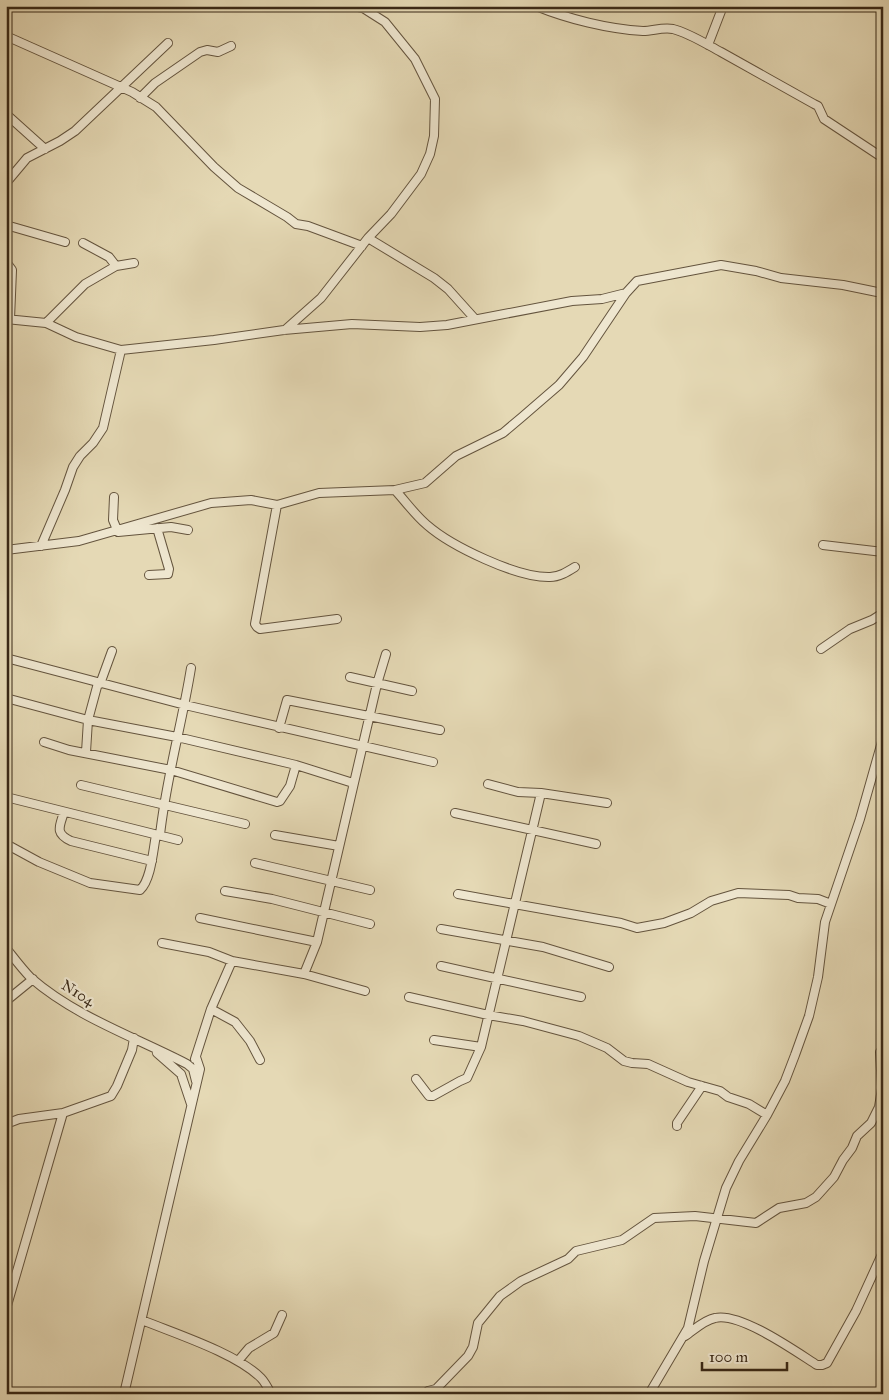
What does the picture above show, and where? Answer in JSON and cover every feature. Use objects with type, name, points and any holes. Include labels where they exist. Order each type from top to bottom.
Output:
[{"type":"street","points":[[329,6],[342,6]]},
{"type":"street","points":[[284,330],[321,298],[368,238],[392,214],[421,174],[430,154],[434,136],[435,99],[415,59],[386,22],[364,8],[354,6]]},
{"type":"street","points":[[536,6],[562,17],[618,27],[644,31],[665,28],[675,30],[708,45],[818,106],[824,119],[883,158]]},
{"type":"street","points":[[708,45],[722,6]]},
{"type":"street","points":[[6,36],[132,92],[156,107],[214,167],[238,188],[296,224],[308,226],[362,246]]},
{"type":"street","points":[[6,183],[28,158],[75,131],[168,43]]},
{"type":"street","points":[[140,98],[155,83],[200,52],[207,50],[218,52],[231,46]]},
{"type":"street","points":[[6,114],[45,149]]},
{"type":"street","points":[[6,225],[66,242]]},
{"type":"street","points":[[368,238],[434,278],[448,289],[475,319]]},
{"type":"street","points":[[83,243],[109,257],[116,266]]},
{"type":"street","points":[[6,262],[12,270],[8,319],[46,323],[76,337],[121,350],[284,330],[352,324],[420,327],[447,325],[572,302],[602,299],[626,293]]},
{"type":"street","points":[[46,323],[85,284],[116,266],[134,263]]},
{"type":"street","points":[[6,550],[80,541],[211,503],[250,500],[277,505],[319,493],[396,490],[425,483],[456,456],[503,433],[559,385],[583,356],[626,293],[637,281],[721,265],[756,271],[781,278],[843,285],[882,293]]},
{"type":"street","points":[[41,546],[72,467],[93,443],[103,428],[121,350]]},
{"type":"street","points":[[396,490],[426,524],[450,542],[496,563],[513,570],[544,577],[563,574],[575,567]]},
{"type":"street","points":[[114,498],[113,520],[116,530],[120,533],[171,527],[188,530]]},
{"type":"street","points":[[277,505],[256,627],[260,629],[337,619]]},
{"type":"street","points":[[149,575],[168,574],[169,569],[157,528]]},
{"type":"street","points":[[823,545],[883,552]]},
{"type":"street","points":[[821,649],[850,630],[883,613]]},
{"type":"street","points":[[86,752],[88,720],[112,651]]},
{"type":"street","points":[[304,974],[316,942],[377,684],[386,654]]},
{"type":"street","points":[[6,658],[99,684],[279,728],[433,762]]},
{"type":"street","points":[[6,844],[39,862],[90,883],[140,890],[144,886],[158,835],[191,668]]},
{"type":"street","points":[[350,677],[412,691]]},
{"type":"street","points":[[6,698],[88,720],[177,737],[296,765],[353,783]]},
{"type":"street","points":[[279,728],[287,700],[440,730]]},
{"type":"street","points":[[649,1394],[684,1337],[726,1188],[784,1081],[809,1016],[818,977],[825,922],[860,819],[883,738]]},
{"type":"street","points":[[44,742],[69,750],[171,770],[277,802],[280,801],[290,786],[296,765]]},
{"type":"street","points":[[488,784],[518,792],[541,793],[607,803]]},
{"type":"street","points":[[81,785],[245,824]]},
{"type":"street","points":[[416,1079],[429,1096],[433,1096],[467,1078],[482,1047],[496,979],[516,904],[541,793]]},
{"type":"street","points":[[6,805],[9,798],[178,840]]},
{"type":"street","points":[[64,812],[60,826],[62,837],[71,841],[152,861]]},
{"type":"street","points":[[455,814],[596,844]]},
{"type":"street","points":[[275,835],[339,846]]},
{"type":"street","points":[[255,863],[370,890]]},
{"type":"street","points":[[224,891],[272,899],[370,924]]},
{"type":"street","points":[[458,894],[621,923],[637,928],[664,923],[691,913],[711,900],[738,893],[751,892],[789,895],[798,898],[818,899],[831,904]]},
{"type":"street","points":[[200,918],[316,942]]},
{"type":"street","points":[[441,929],[543,947],[608,967]]},
{"type":"street","points":[[162,943],[209,952],[232,961],[304,974],[365,991]]},
{"type":"street","name":"N104","points":[[6,948],[33,979],[80,1012],[191,1066]]},
{"type":"street","points":[[196,1084],[195,1072],[191,1066],[196,1057],[212,1008],[232,961]]},
{"type":"street","points":[[441,966],[581,997]]},
{"type":"street","points":[[6,1001],[33,979]]},
{"type":"street","points":[[410,997],[523,1021],[579,1036],[607,1048],[624,1061],[632,1064],[648,1064],[688,1082],[720,1091],[728,1097],[749,1104],[767,1115]]},
{"type":"street","points":[[212,1008],[235,1022],[250,1041],[260,1060]]},
{"type":"street","points":[[6,1124],[19,1119],[63,1113],[111,1096],[132,1050],[134,1038]]},
{"type":"street","points":[[434,1040],[482,1047]]},
{"type":"street","name":"N104","points":[[147,1043],[181,1074],[192,1107]]},
{"type":"street","points":[[425,1394],[436,1389],[468,1356],[473,1346],[478,1322],[507,1290],[521,1281],[568,1259],[576,1251],[622,1240],[654,1218],[684,1216],[756,1223],[778,1208],[806,1203],[816,1197],[834,1177],[852,1148],[857,1136],[871,1123],[879,1107],[882,1088],[880,1052]]},
{"type":"street","points":[[124,1394],[192,1107],[200,1069],[196,1057]]},
{"type":"street","points":[[677,1126],[677,1123],[702,1086]]},
{"type":"street","points":[[6,1309],[63,1113]]},
{"type":"street","points":[[684,1337],[713,1318],[722,1317],[732,1319],[768,1335],[817,1365],[827,1363],[856,1311],[883,1252]]},
{"type":"street","points":[[238,1361],[249,1348],[274,1333],[282,1315]]},
{"type":"street","points":[[142,1320],[238,1361],[262,1379],[271,1394]]},
{"type":"street","points":[[436,1389],[445,1394]]}]
